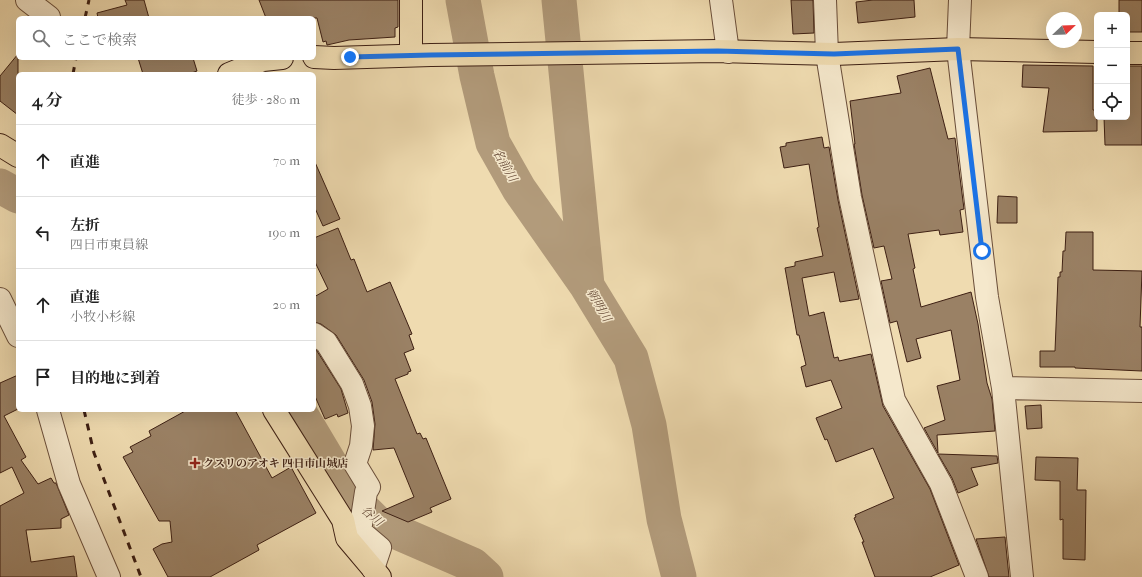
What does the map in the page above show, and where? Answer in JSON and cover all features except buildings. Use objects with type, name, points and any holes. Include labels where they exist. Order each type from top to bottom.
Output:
[{"type":"main road","points":[[411,0],[421,55]]},
{"type":"main road","points":[[316,57],[723,51],[827,54],[958,49],[1094,52]]},
{"type":"main road","points":[[1130,53],[1142,53]]},
{"type":"main road","points":[[234,72],[263,60]]},
{"type":"main road","points":[[0,145],[16,155]]},
{"type":"main road","points":[[275,412],[343,520],[347,538],[377,573]]},
{"type":"street","points":[[27,0],[48,16]]},
{"type":"street","points":[[721,0],[723,51]]},
{"type":"street","points":[[825,0],[827,54],[850,197],[894,400],[941,484],[977,577]]},
{"type":"street","points":[[960,0],[958,49],[988,297],[1003,388],[1022,577]]},
{"type":"street","points":[[0,299],[16,332]]},
{"type":"street","points":[[316,335],[326,342],[352,384],[360,406],[363,426],[361,446],[355,464],[369,487],[366,492],[360,531],[380,548],[377,573]]},
{"type":"street","points":[[1003,388],[1142,391]]},
{"type":"street","points":[[49,412],[68,484],[109,577]]},
{"type":"waterway","name":"朝明川","points":[[463,0],[477,76],[493,143],[519,189],[587,286],[631,358],[649,425],[664,519],[679,577]]},
{"type":"waterway","name":"朝明川","points":[[559,0],[587,285]]},
{"type":"waterway","name":"谷川","points":[[0,186],[16,195]]},
{"type":"waterway","name":"谷川","points":[[299,412],[348,494],[378,524],[473,565],[486,577]]},
{"type":"railway","points":[[85,16],[89,0]]},
{"type":"railway","points":[[73,72],[76,60]]},
{"type":"railway","points":[[84,412],[94,453],[141,577]]},
{"type":"place","name":"クスリのアオキ 四日市山城店","points":[[195,463]]},
{"type":"route","points":[[350,57],[718,51],[834,54],[958,49],[982,251]]},
{"type":"water label","name":"名前川","points":[[505,165]]}]
